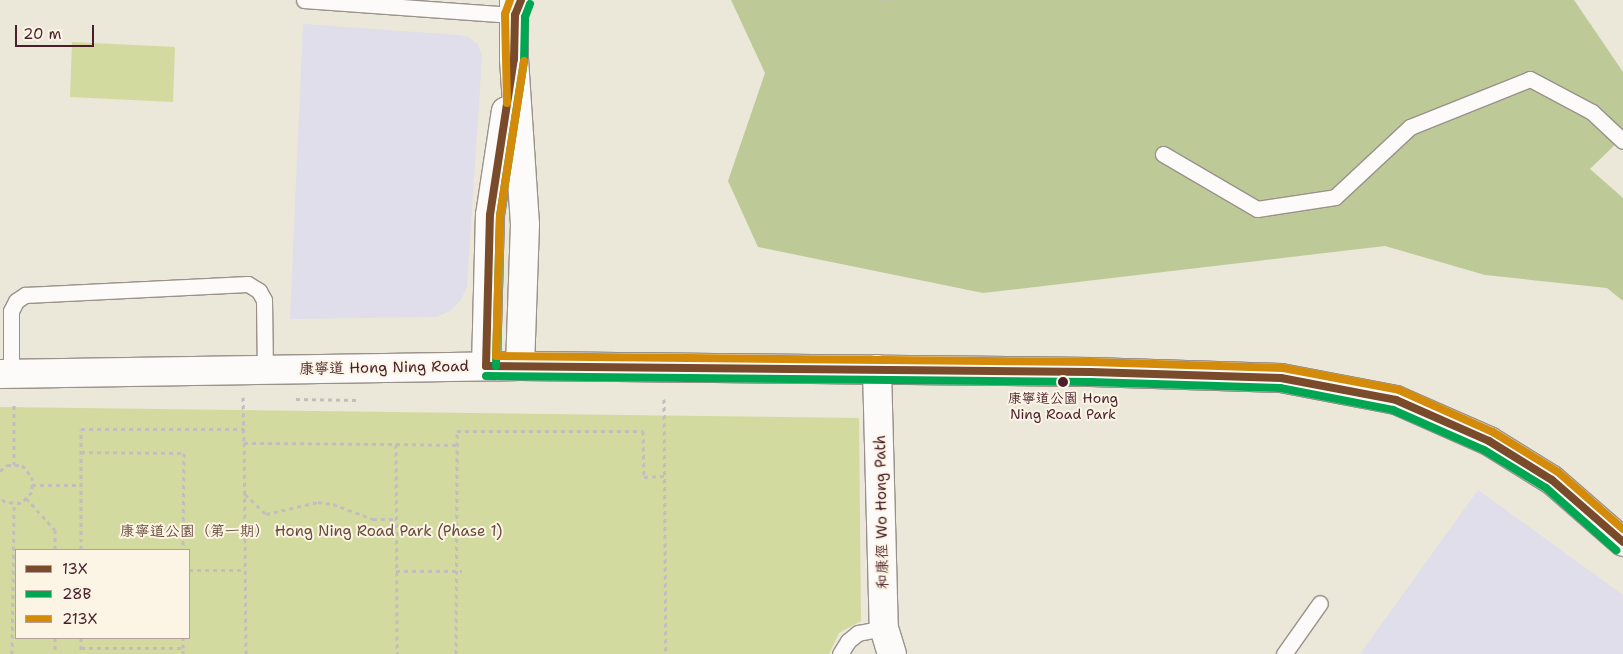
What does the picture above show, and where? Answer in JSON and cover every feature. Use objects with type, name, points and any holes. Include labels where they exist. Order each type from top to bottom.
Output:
[{"type":"main road","points":[[486,366],[490,215],[514,59],[517,5]]},
{"type":"main road","points":[[514,59],[524,224],[520,366]]},
{"type":"main road","name":"康寧道 Hong Ning Road","points":[[5,373],[265,371],[520,366],[877,369],[1281,378],[1396,400],[1505,450],[1552,480],[1623,542]]},
{"type":"main road","name":"和康徑 Wo Hong Path","points":[[877,369],[884,628],[892,654]]},
{"type":"lane","points":[[304,0],[517,5]]},
{"type":"lane","points":[[1162,154],[1257,209],[1335,197],[1410,127],[1530,79],[1592,112],[1623,141]]},
{"type":"lane","points":[[5,373],[10,311],[16,301],[26,296],[248,284],[259,291],[264,300],[265,371]]},
{"type":"lane","points":[[1284,654],[1320,603]]},
{"type":"lane","points":[[840,654],[848,641],[858,633],[884,628]]},
{"type":"path","points":[[882,0],[890,0]]},
{"type":"path","points":[[243,397],[246,654]]},
{"type":"path","points":[[664,399],[666,654]]},
{"type":"path","points":[[14,402],[14,465]]},
{"type":"path","points":[[81,549],[81,430],[244,429]]},
{"type":"path","points":[[456,654],[460,571],[458,431],[644,431],[644,477],[664,476]]},
{"type":"path","points":[[244,443],[458,445]]},
{"type":"path","points":[[396,444],[397,654]]},
{"type":"path","points":[[81,452],[184,453],[183,549]]},
{"type":"path","points":[[0,471],[7,465],[22,465],[32,477],[32,492],[21,503],[6,502],[0,496]]},
{"type":"path","points":[[32,485],[81,485]]},
{"type":"path","points":[[245,494],[266,514],[318,502],[333,504],[373,519],[396,519]]},
{"type":"path","points":[[26,498],[55,530],[55,549]]},
{"type":"path","points":[[12,654],[14,502]]},
{"type":"path","points":[[190,570],[245,570]]},
{"type":"path","points":[[396,571],[460,571]]},
{"type":"path","points":[[55,639],[55,654]]},
{"type":"path","points":[[81,639],[81,654]]},
{"type":"path","points":[[183,639],[183,654]]},
{"type":"path","points":[[81,648],[183,648]]},
{"type":"shaded area","points":[[303,24],[457,35],[469,37],[478,45],[482,56],[467,286],[461,300],[450,311],[436,317],[290,319]]},
{"type":"shaded area","points":[[1478,490],[1623,595],[1623,654],[1360,654]]},
{"type":"green space","points":[[731,0],[1574,0],[1623,72],[1623,137],[1590,169],[1623,198],[1623,301],[1607,288],[1485,275],[1385,246],[983,293],[758,247],[728,181],[765,73]]},
{"type":"green space","points":[[72,42],[175,47],[173,102],[70,97]]},
{"type":"green space","name":"康寧道公園（第一期） Hong Ning Road Park (Phase 1)","points":[[0,407],[859,418],[861,621],[839,633],[829,654],[0,654]]},
{"type":"transit line","name":"213X","points":[[507,103],[505,14],[510,0]]},
{"type":"transit line","name":"13X","points":[[486,366],[490,215],[514,59],[515,15],[521,0]]},
{"type":"transit line","name":"28B","points":[[496,366],[500,216],[524,61],[525,17],[530,4]]},
{"type":"transit line","name":"213X","points":[[524,61],[500,216],[496,356],[1091,362],[1283,368],[1399,390],[1493,432],[1558,472],[1623,529]]},
{"type":"transit line","name":"13X","points":[[486,366],[1091,372],[1281,378],[1396,400],[1489,441],[1552,480],[1623,542]]},
{"type":"transit line","name":"28B","points":[[486,376],[1091,382],[1280,388],[1393,410],[1484,450],[1546,488],[1616,550]]},
{"type":"place","name":"康寧道公園 Hong Ning Road Park","points":[[1063,382]]}]
